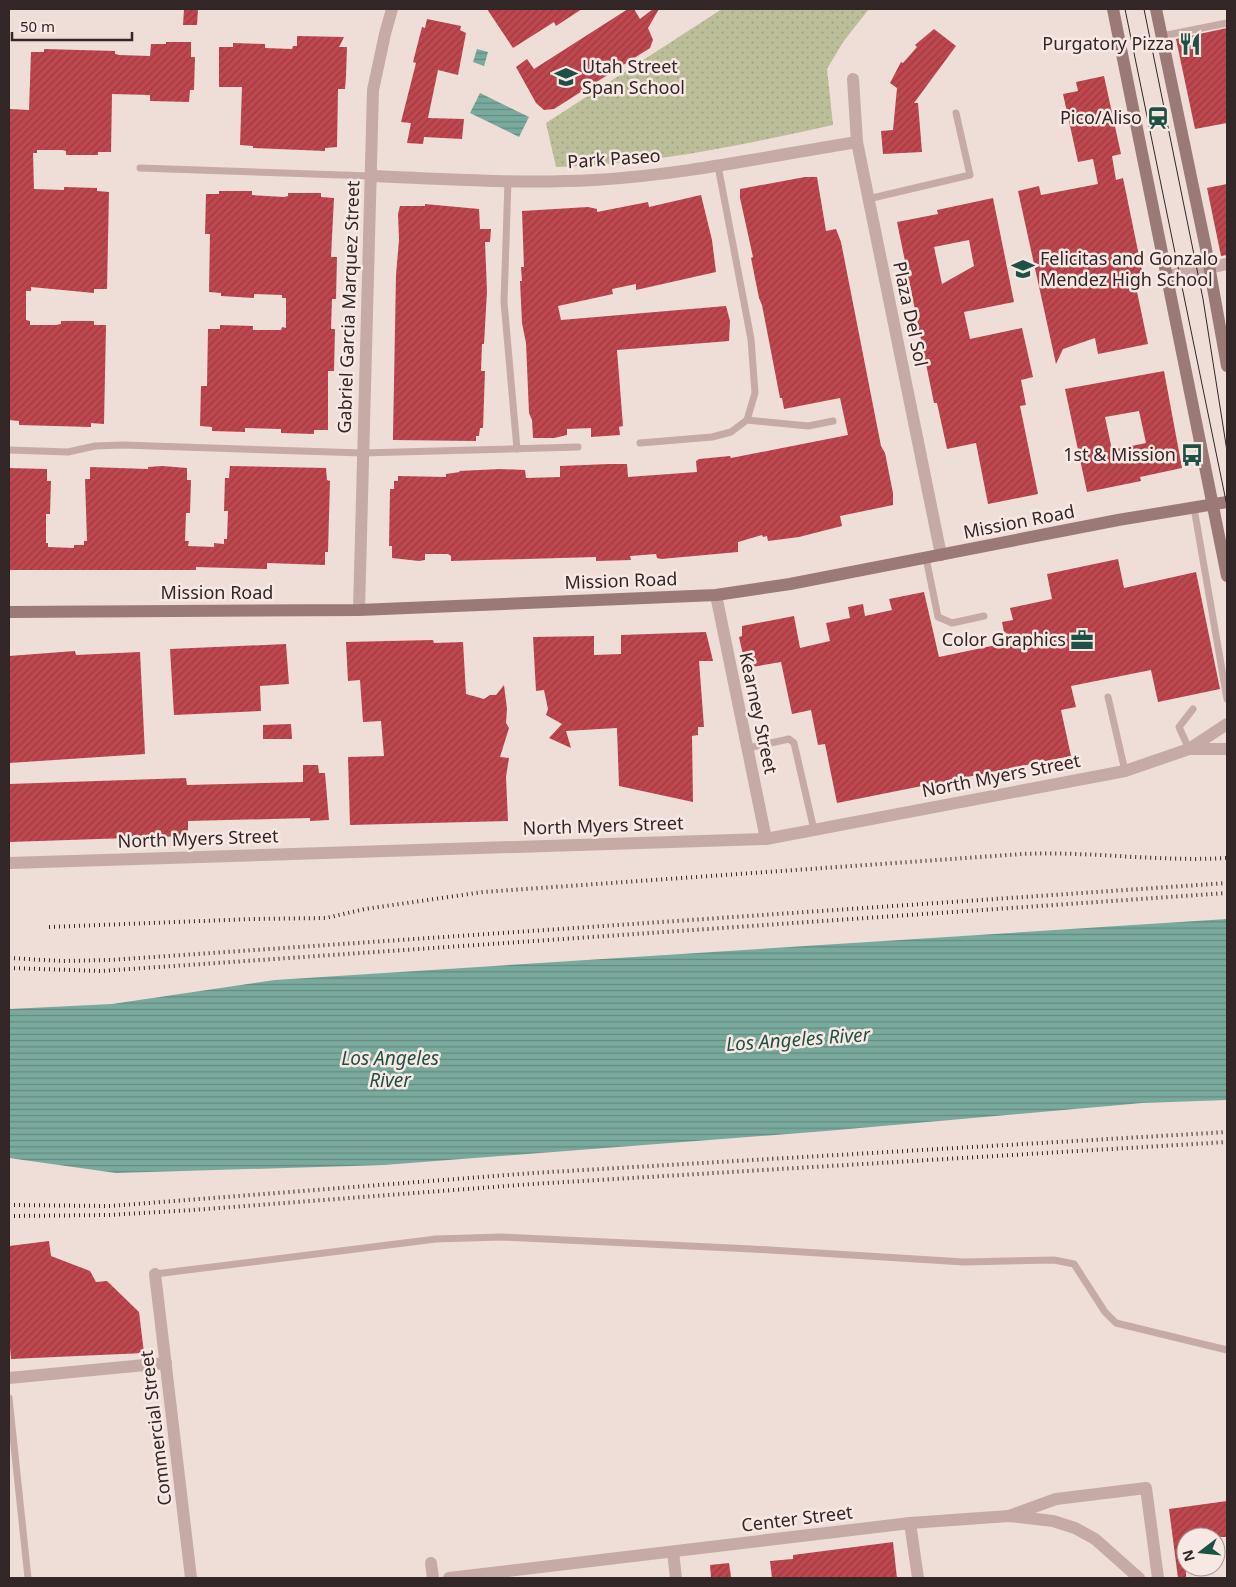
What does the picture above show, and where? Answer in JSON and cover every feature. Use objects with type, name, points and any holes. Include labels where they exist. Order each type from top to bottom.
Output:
[{"type":"main road","points":[[1113,9],[1227,576]]},
{"type":"main road","points":[[1156,9],[1227,366]]},
{"type":"main road","name":"Mission Road","points":[[9,612],[359,610],[716,595],[1227,502]]},
{"type":"street","name":"Gabriel Garcia Marquez Street","points":[[359,610],[362,453],[374,90],[392,9]]},
{"type":"street","name":"Plaza Del Sol","points":[[853,79],[856,142],[941,555]]},
{"type":"street","name":"Park Paseo","points":[[371,176],[508,181],[594,180],[661,174],[718,166],[856,142]]},
{"type":"street","points":[[1167,276],[1227,264]]},
{"type":"street","name":"Kearney Street","points":[[716,595],[766,839]]},
{"type":"street","name":"North Myers Street","points":[[9,863],[766,839],[1125,771],[1188,749],[1227,724]]},
{"type":"street","name":"North Myers Street","points":[[1188,749],[1227,749]]},
{"type":"street","name":"Commercial Street","points":[[155,1274],[191,1578]]},
{"type":"street","points":[[9,1378],[166,1362]]},
{"type":"street","name":"Center Street","points":[[449,1578],[484,1576],[910,1523],[1009,1516],[1056,1499],[1146,1488],[1158,1578]]},
{"type":"street","points":[[1009,1516],[1053,1521],[1075,1528],[1095,1539],[1139,1578]]},
{"type":"street","points":[[910,1523],[918,1578]]},
{"type":"street","points":[[673,1552],[676,1578]]},
{"type":"street","points":[[431,1563],[433,1578]]},
{"type":"lane","points":[[1162,36],[1227,23]]},
{"type":"lane","points":[[868,199],[970,176],[956,113]]},
{"type":"lane","points":[[640,443],[712,437],[731,432],[747,420],[755,393],[751,339],[718,166]]},
{"type":"lane","points":[[140,168],[371,176]]},
{"type":"lane","points":[[508,181],[504,302],[517,450]]},
{"type":"lane","points":[[747,420],[808,426],[833,421]]},
{"type":"lane","points":[[9,450],[68,452],[94,446],[124,445],[362,453],[578,447]]},
{"type":"lane","points":[[1194,508],[1227,699]]},
{"type":"lane","points":[[926,558],[938,618],[952,623],[984,616]]},
{"type":"lane","points":[[1108,697],[1125,771]]},
{"type":"lane","points":[[1188,749],[1179,727],[1193,709]]},
{"type":"lane","points":[[748,748],[789,739],[794,743],[814,830]]},
{"type":"lane","points":[[155,1274],[436,1239],[502,1237],[752,1248],[964,1262],[1054,1260],[1074,1264],[1105,1312],[1116,1323],[1227,1350]]},
{"type":"lane","points":[[9,1398],[28,1578]]},
{"type":"green space","points":[[722,9],[869,9],[843,42],[827,69],[833,125],[696,153],[626,162],[556,167],[546,123]]},
{"type":"water","points":[[477,49],[488,52],[484,66],[473,62]]},
{"type":"water","points":[[480,93],[529,117],[519,137],[470,113]]},
{"type":"water","name":"Los Angeles River","points":[[1227,919],[1227,1100],[1142,1103],[826,1131],[384,1165],[116,1173],[9,1158],[9,1009],[112,1004],[275,980]]},
{"type":"building","points":[[184,9],[198,9],[197,25],[183,25]]},
{"type":"building","points":[[487,9],[582,9],[556,26],[554,22],[513,48]]},
{"type":"building","points":[[628,9],[634,9],[640,19],[653,9],[659,9],[648,28],[653,40],[650,48],[554,109],[544,110],[536,103],[516,67],[527,59],[534,69]]},
{"type":"building","points":[[427,19],[461,26],[460,30],[466,33],[458,75],[438,70],[428,118],[464,119],[462,139],[424,137],[423,144],[407,143],[411,123],[401,122],[416,63],[413,62],[422,27],[425,28]]},
{"type":"building","points":[[1227,28],[1227,123],[1195,129],[1176,39]]},
{"type":"building","points":[[934,29],[956,46],[914,103],[918,103],[922,152],[883,154],[881,131],[893,130],[897,88],[890,83],[901,62],[903,63],[917,47],[915,45]]},
{"type":"building","points":[[297,36],[344,37],[339,47],[347,47],[346,76],[345,89],[338,89],[337,147],[325,148],[325,151],[253,148],[253,146],[240,145],[242,87],[219,87],[219,47],[233,47],[233,43],[265,44],[265,48],[292,49],[293,46],[297,46]]},
{"type":"building","points":[[166,42],[191,42],[191,57],[195,57],[194,90],[190,90],[189,102],[150,101],[150,95],[112,94],[111,152],[98,152],[98,155],[66,155],[66,151],[62,150],[37,150],[37,153],[33,153],[34,189],[64,190],[64,187],[97,188],[97,191],[109,192],[107,289],[94,289],[94,293],[31,287],[31,291],[26,291],[26,320],[30,321],[30,325],[56,325],[61,324],[61,321],[94,321],[94,325],[106,325],[104,424],[91,423],[91,427],[19,425],[19,421],[9,420],[10,109],[29,110],[31,52],[44,52],[44,49],[115,51],[115,54],[119,55],[150,56],[151,44],[166,44]]},
{"type":"building","points":[[1104,76],[1121,154],[1112,156],[1116,180],[1123,178],[1145,285],[1136,287],[1148,344],[1098,354],[1095,338],[1063,349],[1056,364],[1018,191],[1039,186],[1041,195],[1098,184],[1093,159],[1078,162],[1063,94],[1078,91],[1076,82]]},
{"type":"building","points":[[805,177],[817,177],[826,231],[836,229],[841,242],[881,446],[885,453],[893,493],[893,505],[840,516],[842,526],[799,537],[768,541],[767,536],[763,537],[762,535],[738,542],[738,552],[661,559],[657,558],[656,554],[630,556],[631,560],[596,561],[596,557],[451,561],[451,556],[448,554],[425,554],[425,560],[419,561],[392,558],[392,546],[389,546],[390,489],[394,489],[394,481],[398,481],[398,476],[446,477],[446,474],[459,471],[500,469],[525,470],[526,478],[560,477],[560,466],[609,464],[627,464],[628,477],[697,472],[696,461],[699,459],[730,456],[731,458],[848,435],[840,398],[784,409],[759,298],[751,258],[753,257],[740,198],[740,189]]},
{"type":"building","points":[[1227,184],[1227,255],[1221,256],[1207,188]]},
{"type":"building","points":[[219,191],[252,191],[252,195],[284,197],[288,196],[288,193],[321,193],[321,197],[334,198],[331,257],[337,257],[336,299],[332,299],[331,329],[335,329],[334,371],[328,371],[328,430],[314,430],[314,434],[281,433],[281,429],[245,428],[245,432],[212,431],[212,427],[200,426],[201,386],[207,386],[208,329],[220,329],[220,325],[253,326],[253,330],[281,330],[282,327],[286,328],[286,298],[282,298],[282,295],[254,294],[254,298],[221,296],[221,293],[209,292],[210,234],[205,234],[206,194],[219,194]]},
{"type":"building","points":[[701,195],[712,240],[716,272],[636,290],[636,284],[612,289],[613,294],[558,306],[561,320],[726,306],[730,321],[729,341],[617,350],[623,426],[619,427],[620,435],[591,437],[591,428],[567,429],[567,435],[554,438],[533,438],[532,420],[529,413],[526,343],[522,323],[520,281],[522,281],[521,267],[524,267],[522,211],[588,207],[597,209],[597,212],[648,202],[649,207]]},
{"type":"building","points":[[993,198],[1014,302],[964,312],[970,339],[1022,328],[1033,377],[1021,380],[1026,405],[1020,406],[1038,494],[988,504],[976,443],[947,449],[937,403],[934,403],[897,222],[938,214],[937,210]],"holes":[[[969,240],[974,266],[942,284],[934,247]]]},
{"type":"building","points":[[425,204],[479,209],[480,229],[491,229],[490,242],[485,242],[487,291],[481,371],[485,371],[483,428],[480,428],[476,441],[393,440],[396,275],[399,240],[398,214],[400,206],[425,206]]},
{"type":"building","points":[[1164,371],[1182,468],[1140,477],[1141,481],[1087,492],[1065,389]],"holes":[[[1139,411],[1146,443],[1112,450],[1105,417]]]},
{"type":"building","points":[[230,466],[326,468],[327,480],[330,481],[328,552],[325,552],[325,565],[267,563],[267,569],[196,567],[196,570],[9,570],[9,468],[47,469],[47,481],[51,481],[50,514],[46,514],[46,543],[48,543],[48,547],[74,548],[74,545],[84,545],[84,541],[87,541],[85,479],[90,479],[90,467],[148,469],[148,467],[187,468],[187,480],[191,480],[190,513],[186,513],[185,541],[189,541],[188,546],[214,547],[214,543],[224,544],[224,539],[227,539],[228,511],[224,511],[225,478],[229,478]]},
{"type":"building","points":[[1118,559],[1124,588],[1196,572],[1220,689],[1158,702],[1151,670],[1071,686],[1076,707],[1061,710],[1071,756],[837,803],[825,744],[818,745],[811,710],[792,714],[781,662],[746,668],[739,637],[742,636],[742,626],[794,616],[800,648],[830,641],[826,623],[850,618],[848,607],[863,604],[865,616],[892,610],[889,599],[924,592],[939,657],[1006,643],[1002,622],[1013,620],[1010,608],[1052,599],[1047,574]]},
{"type":"building","points":[[706,632],[713,661],[699,661],[704,727],[698,727],[698,735],[692,736],[693,802],[619,786],[617,728],[566,731],[571,748],[549,738],[562,724],[546,715],[548,709],[544,690],[536,691],[533,637],[594,636],[594,655],[621,654],[621,635]]},
{"type":"building","points":[[433,640],[434,643],[463,642],[466,694],[484,699],[490,695],[496,695],[504,685],[507,709],[506,723],[509,728],[500,757],[509,758],[506,777],[508,821],[350,825],[348,757],[384,756],[381,721],[363,722],[360,680],[348,681],[346,642]]},
{"type":"building","points":[[286,644],[289,684],[260,686],[261,711],[174,715],[170,649]]},
{"type":"building","points":[[75,651],[76,655],[140,652],[145,754],[9,763],[9,656]]},
{"type":"building","points":[[291,724],[292,739],[263,739],[263,725]]},
{"type":"building","points":[[303,765],[318,765],[319,773],[325,773],[329,820],[310,821],[310,818],[188,821],[188,836],[9,842],[9,784],[186,778],[187,785],[303,782]]},
{"type":"building","points":[[49,1241],[51,1256],[90,1271],[96,1282],[107,1281],[139,1312],[144,1353],[11,1359],[9,1336],[9,1246]]},
{"type":"building","points":[[1227,1501],[1227,1537],[1226,1527],[1176,1527],[1176,1563],[1169,1509]]},
{"type":"building","points":[[893,1542],[897,1578],[772,1578],[770,1561],[793,1559],[793,1555]]},
{"type":"building","points":[[729,1563],[731,1577],[711,1578],[710,1565]]},
{"type":"tram line","points":[[1125,9],[1227,506]]},
{"type":"tram line","points":[[1144,9],[1203,299],[1227,451]]},
{"type":"railway","points":[[49,927],[326,918],[365,909],[483,892],[1022,854],[1048,853],[1176,859],[1227,858]]},
{"type":"railway","points":[[9,958],[63,961],[110,960],[1227,883]]},
{"type":"railway","points":[[9,968],[101,971],[1227,893]]},
{"type":"railway","points":[[9,1205],[110,1206],[533,1173],[1227,1132]]},
{"type":"railway","points":[[9,1216],[109,1215],[193,1210],[532,1184],[1227,1142]]},
{"type":"place","name":"Purgatory Pizza","points":[[1190,44]]},
{"type":"place","name":"Utah Street Span School","points":[[566,77]]},
{"type":"place","name":"Pico/Aliso","points":[[1158,118]]},
{"type":"place","name":"Felicitas and Gonzalo Mendez High School","points":[[1023,269]]},
{"type":"place","name":"1st & Mission","points":[[1192,455]]},
{"type":"place","name":"Color Graphics","points":[[1082,640]]}]
